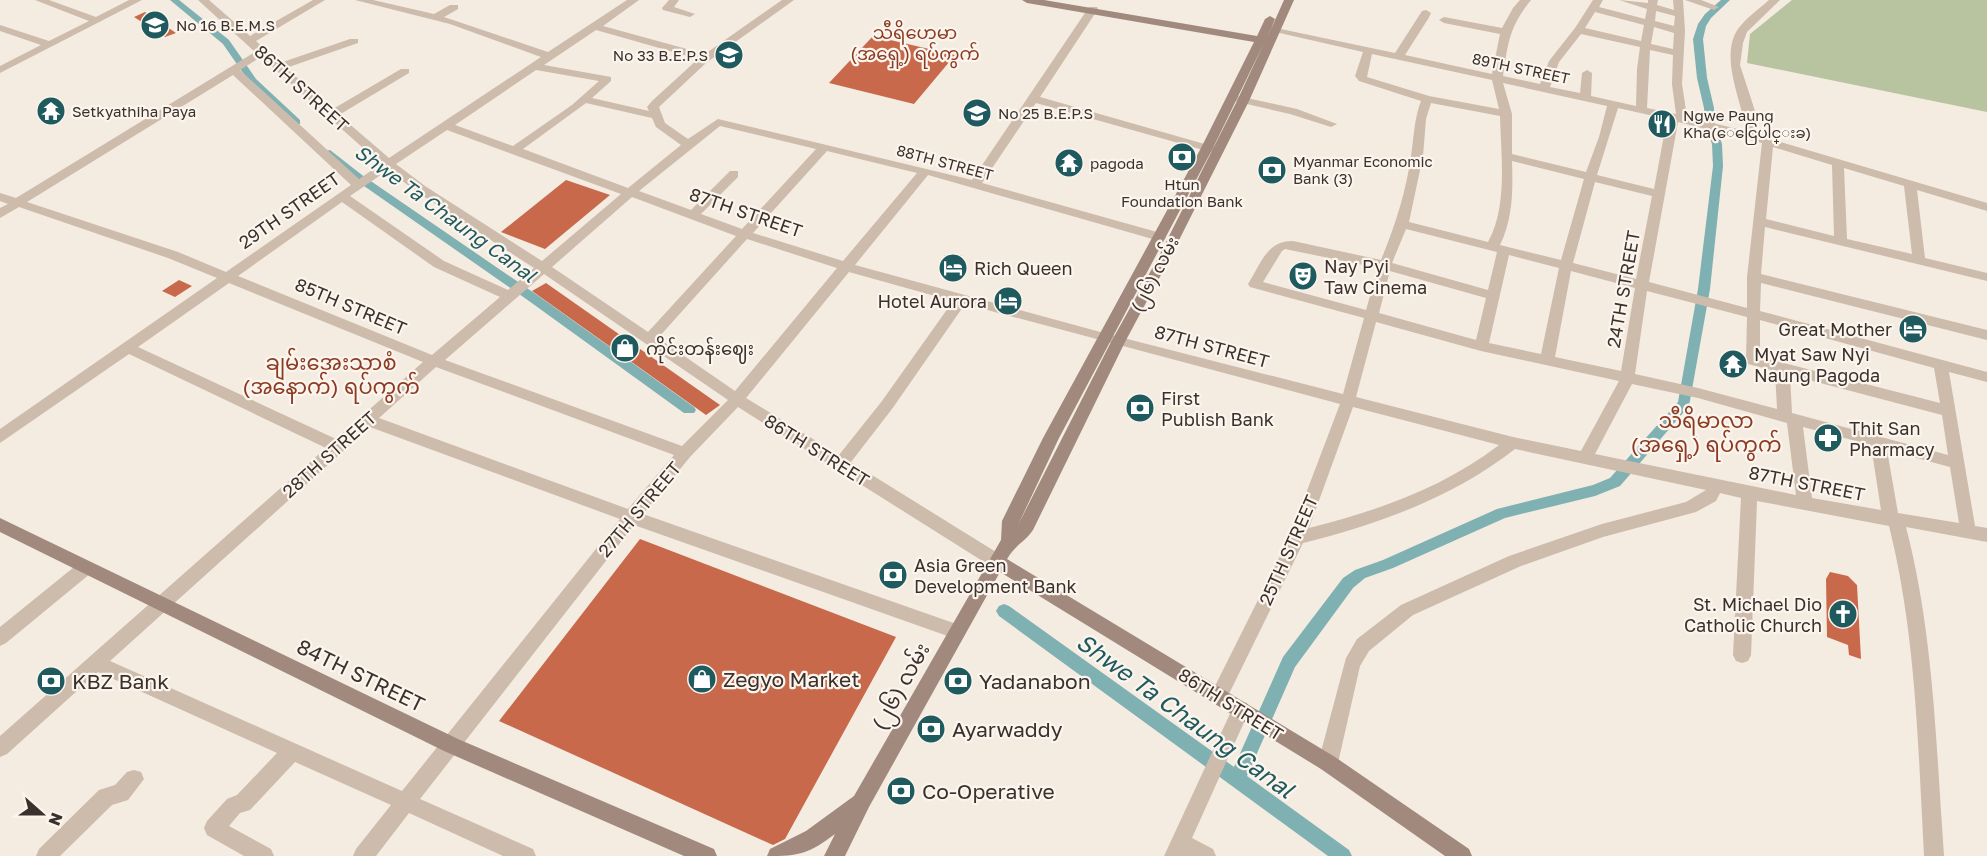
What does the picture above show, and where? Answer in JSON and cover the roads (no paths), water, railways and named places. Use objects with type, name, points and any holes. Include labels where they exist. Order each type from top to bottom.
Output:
[{"type":"main road","name":"89TH STREET","points":[[1027,0],[1268,34]]},
{"type":"main road","name":"(၂၆) လမ်း","points":[[1111,340],[1238,99],[1268,34],[1279,0]]},
{"type":"main road","name":"(၂၆) လမ်း","points":[[1268,34],[1289,0]]},
{"type":"main road","name":"(၂၆) လမ်း","points":[[834,856],[862,800],[956,632],[1010,541],[1027,525],[1160,237],[1212,149]]},
{"type":"main road","name":"84TH STREET","points":[[0,525],[451,745],[707,856]]},
{"type":"main road","name":"86TH STREET","points":[[998,562],[1328,763],[1462,856]]},
{"type":"main road","points":[[777,856],[813,838],[862,800]]},
{"type":"street","points":[[40,0],[96,20]]},
{"type":"street","points":[[0,70],[134,0]]},
{"type":"street","name":"86TH STREET","points":[[203,0],[249,41],[260,54],[279,66],[331,114],[383,167],[544,268],[737,399],[998,562]]},
{"type":"street","points":[[249,41],[320,0]]},
{"type":"street","points":[[360,0],[435,18],[548,56]]},
{"type":"street","points":[[612,0],[630,2]]},
{"type":"street","points":[[674,0],[667,8],[690,14]]},
{"type":"street","points":[[772,0],[788,1]]},
{"type":"street","points":[[1481,346],[1493,296],[1504,215],[1507,156],[1506,114],[1497,79],[1505,32],[1518,8],[1526,0]]},
{"type":"street","points":[[1624,0],[1653,4],[1680,14]]},
{"type":"street","name":"24TH STREET","points":[[1585,458],[1628,377],[1633,333],[1659,194],[1677,118],[1677,53],[1680,14],[1677,0]]},
{"type":"street","points":[[1690,0],[1714,7]]},
{"type":"street","points":[[1752,137],[1749,111],[1735,65],[1738,43],[1742,31],[1775,0]]},
{"type":"street","points":[[688,144],[660,125],[653,108],[656,103],[742,30],[788,1]]},
{"type":"street","name":"29TH STREET","points":[[0,437],[383,167],[630,2]]},
{"type":"street","points":[[1544,88],[1554,62],[1579,30],[1595,4],[1651,25],[1680,31]]},
{"type":"street","points":[[1641,110],[1642,69],[1653,4]]},
{"type":"street","points":[[435,18],[454,7]]},
{"type":"street","points":[[975,185],[1093,9]]},
{"type":"street","points":[[1398,57],[1406,44],[1418,32],[1426,13]]},
{"type":"street","points":[[1444,20],[1505,32]]},
{"type":"street","points":[[593,26],[707,58]]},
{"type":"street","points":[[0,28],[49,44]]},
{"type":"street","points":[[1579,30],[1677,53]]},
{"type":"street","name":"89TH STREET","points":[[1268,34],[1398,57],[1707,124],[1987,207]]},
{"type":"street","points":[[279,66],[354,41]]},
{"type":"street","points":[[1368,51],[1361,78],[1427,99],[1506,114]]},
{"type":"street","points":[[0,214],[260,54]]},
{"type":"street","points":[[514,150],[586,100],[607,79],[532,66]]},
{"type":"street","points":[[236,68],[294,128],[359,184]]},
{"type":"street","points":[[331,114],[360,100],[405,71]]},
{"type":"street","points":[[1585,98],[1587,73]]},
{"type":"street","points":[[1032,98],[1212,149]]},
{"type":"street","points":[[1238,99],[1293,111],[1331,124]]},
{"type":"street","name":"25TH STREET","points":[[1219,696],[1297,538],[1348,401],[1373,316],[1385,265],[1402,224],[1417,156],[1420,119],[1427,99]]},
{"type":"street","points":[[586,100],[656,116]]},
{"type":"street","points":[[1547,361],[1565,266],[1591,176],[1610,126],[1613,104]]},
{"type":"street","name":"88TH STREET","points":[[720,121],[925,171],[1160,237]]},
{"type":"street","name":"28TH STREET","points":[[0,748],[513,292],[688,144],[720,121]]},
{"type":"street","name":"87TH STREET","points":[[445,125],[744,234],[847,267],[1111,340],[1513,443],[1651,470],[1749,493],[1987,535]]},
{"type":"street","points":[[1768,142],[1754,277],[1751,357],[1755,361],[1948,411]]},
{"type":"street","name":"89TH STREET","points":[[1768,142],[1838,157],[1987,200]]},
{"type":"street","points":[[649,339],[824,147]]},
{"type":"street","points":[[1507,156],[1659,194]]},
{"type":"street","points":[[1838,164],[1842,241]]},
{"type":"street","name":"27TH STREET","points":[[363,856],[631,517],[685,453],[722,418],[925,171]]},
{"type":"street","points":[[693,215],[734,174]]},
{"type":"street","points":[[1910,185],[1919,260]]},
{"type":"street","points":[[342,196],[439,264],[513,292]]},
{"type":"street","name":"85TH STREET","points":[[0,197],[173,255],[434,361],[685,453]]},
{"type":"street","points":[[1761,222],[1987,277]]},
{"type":"street","points":[[1402,224],[1643,287],[1714,303],[1987,377]]},
{"type":"street","points":[[1493,296],[1327,250],[1283,245],[1277,248],[1256,284],[1481,346],[1698,393],[1957,463]]},
{"type":"street","points":[[1754,277],[1987,335]]},
{"type":"street","points":[[840,465],[886,405],[961,299]]},
{"type":"street","points":[[127,347],[338,447]]},
{"type":"street","points":[[1941,364],[1968,532]]},
{"type":"street","points":[[1782,368],[1805,503]]},
{"type":"street","points":[[368,420],[631,517],[956,632]]},
{"type":"street","points":[[1878,442],[1894,520],[1902,542],[1923,671],[1934,856]]},
{"type":"street","points":[[1297,538],[1378,515],[1460,480],[1494,459],[1513,443]]},
{"type":"street","points":[[1328,763],[1356,654],[1363,645],[1407,610],[1515,561],[1602,531],[1690,507],[1710,497],[1717,485]]},
{"type":"street","points":[[1742,655],[1749,493]]},
{"type":"street","points":[[0,638],[85,568]]},
{"type":"street","points":[[96,663],[526,856]]},
{"type":"street","points":[[1206,856],[1177,849],[1225,745],[1246,712]]},
{"type":"street","points":[[264,856],[214,828],[234,806],[243,804],[291,752]]},
{"type":"street","points":[[46,856],[106,797],[121,793],[134,779]]},
{"type":"waterway","name":"Shwe Ta Chaung Canal","points":[[174,0],[226,42],[253,81],[296,122]]},
{"type":"waterway","points":[[1237,780],[1289,662],[1348,583],[1360,574],[1388,564],[1502,513],[1595,490],[1615,482],[1684,403],[1704,289],[1718,166],[1717,144],[1709,121],[1698,39],[1701,26],[1708,16],[1726,0]]},
{"type":"waterway","name":"Shwe Ta Chaung Canal","points":[[330,153],[358,177],[689,410]]},
{"type":"waterway","name":"Shwe Ta Chaung Canal","points":[[1004,611],[1237,780]]},
{"type":"waterway","name":"Shwe Ta Chaung Canal","points":[[1237,780],[1343,856]]},
{"type":"place","name":"No 16 B.E.M.S","points":[[155,25]]},
{"type":"place","name":"No 33 B.E.P.S","points":[[729,55]]},
{"type":"place","name":"Setkyathiha Paya","points":[[51,111]]},
{"type":"place","name":"No 25 B.E.P.S","points":[[977,113]]},
{"type":"place","name":"Ngwe Paung Kha(ေငြေပါင္းခ)","points":[[1662,124]]},
{"type":"place","name":"Htun Foundation Bank","points":[[1182,157]]},
{"type":"place","name":"pagoda","points":[[1069,163]]},
{"type":"place","name":"Myanmar Economic Bank (3)","points":[[1272,170]]},
{"type":"place","name":"Rich Queen","points":[[953,268]]},
{"type":"place","name":"Nay Pyi Taw Cinema","points":[[1303,276]]},
{"type":"place","name":"Hotel Aurora","points":[[1008,301]]},
{"type":"place","name":"Great Mother","points":[[1913,329]]},
{"type":"place","name":"ကိုင်းတန်းဈေး","points":[[625,348]]},
{"type":"place","name":"Myat Saw Nyi Naung Pagoda","points":[[1733,364]]},
{"type":"place","name":"First Publish Bank","points":[[1140,408]]},
{"type":"place","name":"Thit San Pharmacy","points":[[1828,438]]},
{"type":"place","name":"Asia Green Development Bank","points":[[893,575]]},
{"type":"place","name":"St. Michael Dio Catholic Church","points":[[1843,614]]},
{"type":"place","name":"Zegyo Market","points":[[702,679]]},
{"type":"place","name":"KBZ Bank","points":[[51,681]]},
{"type":"place","name":"Yadanabon","points":[[958,681]]},
{"type":"place","name":"Ayarwaddy","points":[[931,729]]},
{"type":"place","name":"Co-Operative","points":[[901,791]]},
{"type":"district","name":"သီရိဟေမာ (အရှေ့) ရပ်ကွက်","points":[[915,42]]},
{"type":"district","name":"ချမ်းအေးသာစံ (အနောက်) ရပ်ကွက်","points":[[331,374]]},
{"type":"district","name":"သီရိမာလာ (အရှေ့) ရပ်ကွက်","points":[[1706,432]]}]
